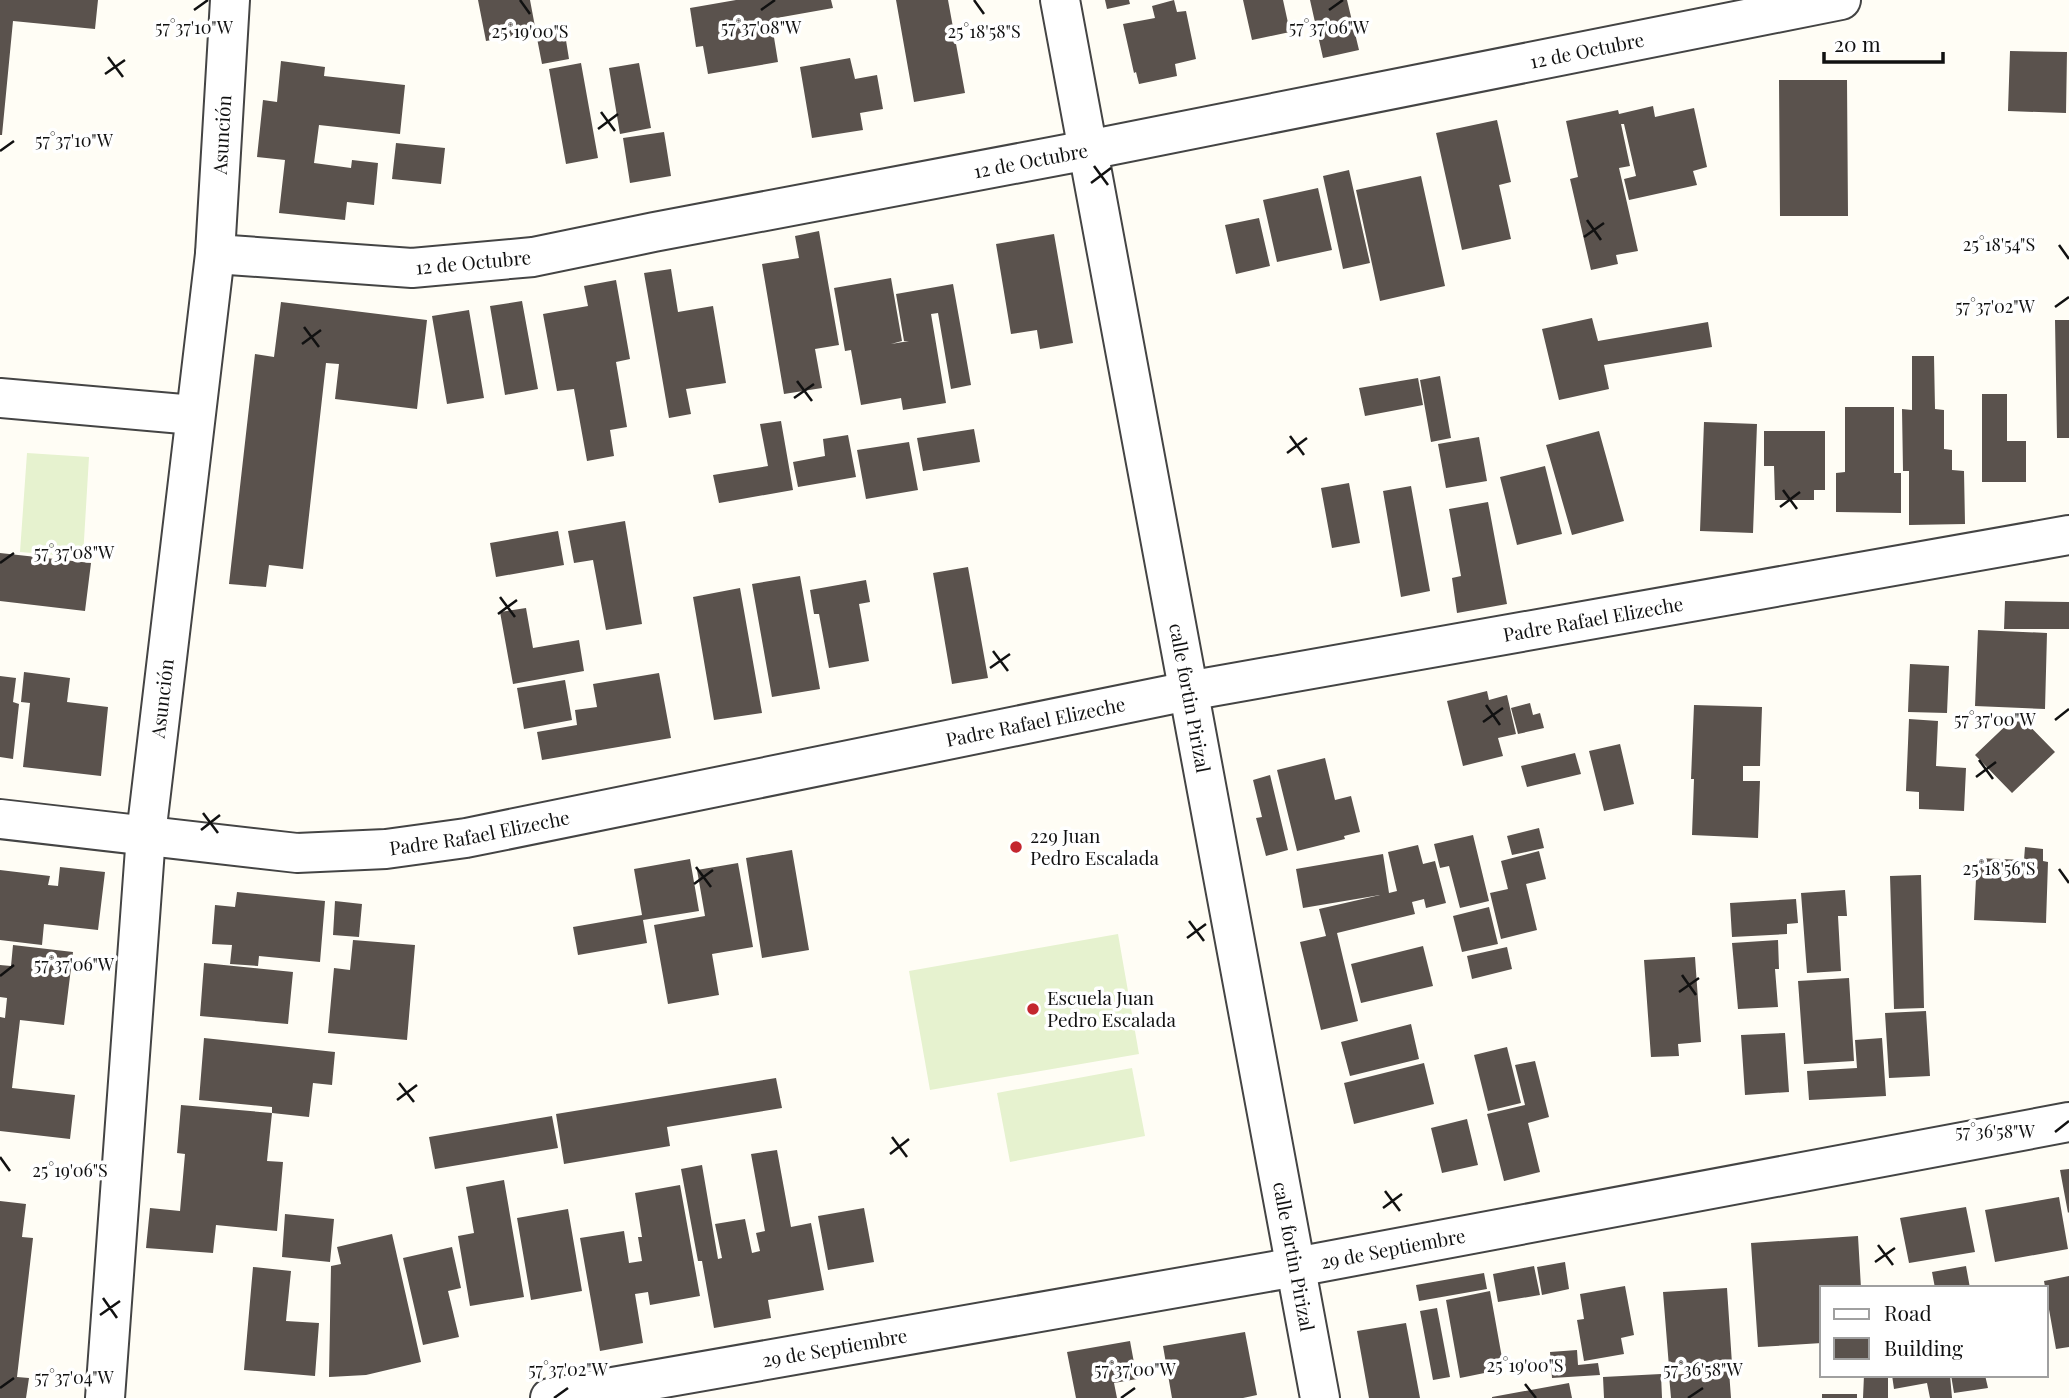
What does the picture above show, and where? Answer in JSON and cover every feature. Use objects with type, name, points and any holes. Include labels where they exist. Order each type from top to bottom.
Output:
[{"type":"street","name":"Asunción","points":[[106,1398],[146,835],[215,254],[230,0]]},
{"type":"street","name":"calle fortin Pirizal","points":[[1060,0],[1320,1398]]},
{"type":"street","name":"12 de Octubre","points":[[215,254],[412,268],[533,257],[1841,0]]},
{"type":"street","points":[[0,398],[194,415]]},
{"type":"street","name":"Padre Rafael Elizeche","points":[[0,818],[298,853],[386,849],[466,838],[1188,691],[2069,535]]},
{"type":"street","name":"29 de Septiembre","points":[[550,1398],[1296,1267],[2069,1122]]},
{"type":"green space","points":[[27,453],[89,457],[83,557],[20,552]]},
{"type":"green space","points":[[1118,934],[1139,1054],[930,1090],[909,971]]},
{"type":"green space","points":[[1132,1068],[1145,1136],[1010,1162],[997,1093]]},
{"type":"building","points":[[0,0],[98,0],[95,29],[13,21],[2,135],[0,135]]},
{"type":"building","points":[[478,0],[530,0],[536,32],[486,41]]},
{"type":"building","points":[[736,0],[831,0],[833,8],[771,19],[778,62],[708,74],[703,46],[696,47],[690,8]]},
{"type":"building","points":[[896,0],[948,0],[965,93],[914,102]]},
{"type":"building","points":[[1105,0],[1129,0],[1130,4],[1107,9]]},
{"type":"building","points":[[1174,0],[1177,12],[1186,11],[1196,59],[1175,64],[1177,76],[1139,84],[1123,24],[1155,18],[1152,6]]},
{"type":"building","points":[[1243,0],[1283,0],[1290,32],[1252,40]]},
{"type":"building","points":[[1310,0],[1347,0],[1359,50],[1323,58]]},
{"type":"building","points":[[564,28],[569,59],[542,64],[536,33]]},
{"type":"building","points":[[2010,51],[2067,52],[2066,113],[2008,111]]},
{"type":"building","points":[[850,58],[855,79],[877,75],[883,109],[860,113],[863,130],[812,138],[800,67]]},
{"type":"building","points":[[281,61],[325,67],[324,76],[405,85],[400,134],[319,125],[314,163],[351,168],[352,160],[378,163],[374,205],[347,202],[345,220],[279,213],[285,160],[257,157],[263,100],[277,102]]},
{"type":"building","points":[[581,63],[598,158],[566,164],[549,69]]},
{"type":"building","points":[[639,63],[651,128],[620,134],[609,68]]},
{"type":"building","points":[[1779,80],[1847,80],[1848,216],[1780,216]]},
{"type":"building","points":[[1653,106],[1655,117],[1694,108],[1707,167],[1693,171],[1697,185],[1629,200],[1624,179],[1636,176],[1624,124],[1621,124],[1630,166],[1619,168],[1638,251],[1616,255],[1618,264],[1591,270],[1570,179],[1578,177],[1566,121],[1618,110],[1619,114]]},
{"type":"building","points":[[1497,120],[1511,182],[1499,185],[1511,239],[1462,250],[1436,133]]},
{"type":"building","points":[[664,132],[671,176],[630,183],[623,138]]},
{"type":"building","points":[[396,143],[445,148],[441,184],[392,179]]},
{"type":"building","points":[[1349,170],[1370,263],[1343,269],[1323,176]]},
{"type":"building","points":[[1421,176],[1445,286],[1380,301],[1356,190]]},
{"type":"building","points":[[1318,188],[1332,250],[1277,262],[1263,200]]},
{"type":"building","points":[[1259,218],[1270,266],[1236,274],[1225,225]]},
{"type":"building","points":[[819,231],[839,345],[815,349],[822,388],[784,394],[762,264],[799,258],[795,236]]},
{"type":"building","points":[[1054,234],[1073,343],[1040,349],[1037,330],[1011,334],[996,244]]},
{"type":"building","points":[[671,269],[678,312],[713,306],[726,383],[686,389],[691,414],[669,418],[644,273]]},
{"type":"building","points":[[891,278],[902,341],[891,344],[909,341],[904,341],[896,294],[953,284],[971,385],[951,389],[938,313],[931,314],[946,403],[903,410],[901,398],[861,405],[851,350],[845,351],[834,288]]},
{"type":"building","points":[[616,280],[630,359],[616,362],[627,427],[610,430],[614,456],[587,461],[574,389],[557,391],[543,314],[588,306],[584,286]]},
{"type":"building","points":[[522,301],[538,389],[505,395],[490,306]]},
{"type":"building","points":[[281,302],[427,320],[417,409],[335,399],[339,364],[326,363],[303,569],[269,565],[266,587],[229,584],[255,354],[274,357]]},
{"type":"building","points":[[469,310],[484,398],[447,404],[432,316]]},
{"type":"building","points":[[1592,318],[1598,341],[1708,322],[1712,347],[1604,365],[1609,389],[1559,400],[1542,329]]},
{"type":"building","points":[[2055,320],[2069,320],[2069,438],[2057,438]]},
{"type":"building","points":[[1912,356],[1934,356],[1935,409],[1944,410],[1944,449],[1952,450],[1952,470],[1964,471],[1965,524],[1909,525],[1909,471],[1903,471],[1902,409],[1912,410]]},
{"type":"building","points":[[1440,376],[1451,438],[1431,442],[1420,380]]},
{"type":"building","points":[[1418,378],[1423,405],[1365,416],[1359,388]]},
{"type":"building","points":[[1982,394],[2007,394],[2007,441],[2026,441],[2026,482],[1982,482]]},
{"type":"building","points":[[1845,407],[1894,407],[1894,473],[1901,473],[1901,513],[1836,512],[1836,473],[1845,472]]},
{"type":"building","points":[[781,421],[793,490],[719,503],[713,475],[768,466],[760,424]]},
{"type":"building","points":[[1704,422],[1757,424],[1753,533],[1700,531]]},
{"type":"building","points":[[974,429],[980,462],[923,471],[917,438]]},
{"type":"building","points":[[1599,431],[1624,521],[1572,535],[1546,445]]},
{"type":"building","points":[[1764,431],[1825,431],[1825,490],[1814,490],[1814,500],[1775,500],[1774,466],[1764,466]]},
{"type":"building","points":[[848,435],[856,477],[798,487],[793,462],[825,456],[823,439]]},
{"type":"building","points":[[1479,437],[1487,481],[1446,488],[1438,444]]},
{"type":"building","points":[[909,442],[918,490],[866,499],[857,450]]},
{"type":"building","points":[[1545,466],[1562,534],[1517,545],[1500,477]]},
{"type":"building","points":[[1349,483],[1360,543],[1332,548],[1321,488]]},
{"type":"building","points":[[1411,486],[1430,591],[1401,597],[1383,491]]},
{"type":"building","points":[[1488,502],[1507,604],[1457,613],[1452,578],[1461,576],[1449,509]]},
{"type":"building","points":[[625,521],[642,624],[606,630],[593,560],[574,563],[568,531]]},
{"type":"building","points":[[558,531],[564,565],[496,577],[490,543]]},
{"type":"building","points":[[0,553],[91,563],[85,611],[0,601]]},
{"type":"building","points":[[968,567],[988,678],[952,684],[933,573]]},
{"type":"building","points":[[800,576],[820,689],[772,697],[752,584]]},
{"type":"building","points":[[866,580],[870,602],[859,604],[869,661],[829,668],[819,614],[814,614],[810,590]]},
{"type":"building","points":[[740,588],[762,713],[714,720],[693,597]]},
{"type":"building","points":[[2005,601],[2069,602],[2069,629],[2004,629]]},
{"type":"building","points":[[526,608],[533,648],[579,640],[584,671],[513,684],[500,612]]},
{"type":"building","points":[[1978,630],[2047,633],[2045,709],[1975,706]]},
{"type":"building","points":[[1910,664],[1949,666],[1947,713],[1908,712]]},
{"type":"building","points":[[24,672],[70,678],[67,702],[108,707],[101,776],[23,767],[30,703],[21,702]]},
{"type":"building","points":[[659,673],[671,738],[542,760],[537,732],[577,725],[575,710],[597,707],[593,684]]},
{"type":"building","points":[[0,676],[16,678],[13,702],[19,704],[13,759],[0,757]]},
{"type":"building","points":[[565,680],[572,720],[524,729],[517,688]]},
{"type":"building","points":[[1487,691],[1489,700],[1507,695],[1516,734],[1498,738],[1503,756],[1463,766],[1447,701]]},
{"type":"building","points":[[1530,703],[1533,715],[1540,713],[1544,728],[1518,734],[1511,708]]},
{"type":"building","points":[[1694,705],[1762,707],[1760,766],[1743,766],[1743,781],[1760,781],[1758,838],[1692,835]]},
{"type":"building","points":[[2018,714],[2055,752],[2012,793],[1975,755]]},
{"type":"building","points":[[1909,719],[1938,721],[1936,766],[1966,768],[1964,811],[1919,809],[1919,792],[1906,791]]},
{"type":"building","points":[[1620,744],[1634,804],[1604,811],[1589,751]]},
{"type":"building","points":[[1575,753],[1581,774],[1527,787],[1521,766]]},
{"type":"building","points":[[1325,758],[1335,800],[1351,796],[1360,832],[1344,836],[1345,839],[1297,851],[1277,770]]},
{"type":"building","points":[[1270,775],[1288,850],[1266,856],[1256,818],[1262,817],[1253,780]]},
{"type":"building","points":[[1539,828],[1544,848],[1512,855],[1507,836]]},
{"type":"building","points":[[1473,835],[1489,901],[1460,908],[1449,866],[1440,868],[1434,844]]},
{"type":"building","points":[[1418,845],[1423,864],[1435,861],[1446,903],[1426,908],[1424,899],[1412,902],[1415,914],[1337,933],[1358,1021],[1321,1030],[1300,942],[1326,936],[1319,909],[1380,895],[1303,908],[1296,869],[1383,854],[1389,893],[1397,891],[1388,852]]},
{"type":"building","points":[[2025,847],[2043,849],[2043,861],[2048,862],[2046,923],[1974,920],[1977,858],[2024,860]]},
{"type":"building","points":[[792,850],[809,950],[762,958],[746,858]]},
{"type":"building","points":[[1539,851],[1546,879],[1526,884],[1537,930],[1501,939],[1490,893],[1508,889],[1501,861]]},
{"type":"building","points":[[690,859],[699,911],[643,920],[647,943],[578,955],[573,927],[642,915],[634,869]]},
{"type":"building","points":[[738,863],[753,947],[712,954],[719,995],[668,1004],[654,925],[705,916],[697,870]]},
{"type":"building","points":[[60,867],[105,872],[98,930],[44,924],[42,945],[0,940],[0,870],[50,876],[48,885],[58,886]]},
{"type":"building","points":[[1921,875],[1924,1008],[1894,1009],[1890,876]]},
{"type":"building","points":[[1845,890],[1847,916],[1838,916],[1841,971],[1807,973],[1801,893]]},
{"type":"building","points":[[237,892],[325,901],[320,962],[259,956],[258,966],[230,964],[232,945],[212,944],[215,905],[235,907]]},
{"type":"building","points":[[1796,899],[1798,923],[1787,924],[1787,934],[1732,937],[1730,903]]},
{"type":"building","points":[[335,901],[362,904],[359,937],[333,935]]},
{"type":"building","points":[[1489,907],[1498,944],[1462,952],[1453,916]]},
{"type":"building","points":[[353,940],[415,945],[407,1040],[328,1033],[334,968],[350,970]]},
{"type":"building","points":[[1778,940],[1779,969],[1775,969],[1778,1007],[1738,1009],[1732,943]]},
{"type":"building","points":[[13,945],[73,952],[64,1025],[20,1020],[12,1088],[75,1095],[70,1139],[0,1131],[0,1017],[5,1018],[7,998],[0,997],[0,965],[11,966]]},
{"type":"building","points":[[1423,946],[1433,986],[1361,1003],[1351,964]]},
{"type":"building","points":[[1507,947],[1512,969],[1472,979],[1467,956]]},
{"type":"building","points":[[1695,957],[1701,1042],[1678,1044],[1679,1056],[1651,1057],[1644,960]]},
{"type":"building","points":[[204,963],[293,972],[288,1024],[200,1016]]},
{"type":"building","points":[[1849,978],[1854,1061],[1804,1064],[1798,981]]},
{"type":"building","points":[[1926,1011],[1930,1076],[1889,1078],[1885,1013]]},
{"type":"building","points":[[1411,1024],[1419,1059],[1350,1076],[1341,1042]]},
{"type":"building","points":[[1785,1033],[1789,1092],[1745,1095],[1741,1035]]},
{"type":"building","points":[[204,1038],[335,1052],[332,1085],[313,1083],[309,1117],[272,1113],[272,1107],[199,1100]]},
{"type":"building","points":[[1882,1038],[1886,1096],[1809,1100],[1807,1071],[1857,1068],[1855,1040]]},
{"type":"building","points":[[1507,1047],[1521,1103],[1488,1111],[1474,1055]]},
{"type":"building","points":[[1535,1061],[1549,1117],[1528,1123],[1540,1172],[1504,1181],[1487,1114],[1525,1105],[1515,1065]]},
{"type":"building","points":[[1424,1063],[1434,1104],[1354,1124],[1344,1083]]},
{"type":"building","points":[[776,1078],[782,1108],[667,1127],[670,1146],[564,1164],[556,1114]]},
{"type":"building","points":[[181,1105],[272,1113],[267,1161],[283,1162],[277,1231],[216,1225],[213,1253],[146,1248],[150,1208],[180,1211],[185,1154],[177,1153]]},
{"type":"building","points":[[552,1116],[558,1148],[435,1169],[429,1137]]},
{"type":"building","points":[[1467,1119],[1478,1165],[1442,1173],[1431,1128]]},
{"type":"building","points":[[777,1150],[791,1227],[811,1223],[824,1290],[768,1300],[771,1318],[714,1328],[681,1169],[702,1165],[718,1259],[722,1258],[715,1224],[745,1219],[752,1253],[760,1251],[756,1233],[765,1231],[751,1154]]},
{"type":"building","points":[[2069,1169],[2069,1212],[2068,1213],[2060,1170]]},
{"type":"building","points":[[504,1180],[524,1297],[470,1306],[458,1236],[474,1233],[466,1187]]},
{"type":"building","points":[[680,1185],[700,1296],[650,1305],[648,1292],[635,1294],[643,1343],[600,1351],[580,1238],[624,1231],[629,1263],[642,1261],[638,1237],[642,1237],[635,1193]]},
{"type":"building","points":[[2059,1197],[2068,1249],[1995,1262],[1985,1210]]},
{"type":"building","points":[[0,1201],[26,1204],[22,1237],[33,1238],[17,1377],[29,1378],[26,1398],[0,1398]]},
{"type":"building","points":[[1966,1207],[1975,1252],[1909,1263],[1900,1218]]},
{"type":"building","points":[[864,1208],[874,1262],[828,1270],[818,1216]]},
{"type":"building","points":[[568,1209],[582,1291],[531,1300],[517,1218]]},
{"type":"building","points":[[285,1214],[334,1219],[330,1262],[282,1257]]},
{"type":"building","points":[[392,1234],[421,1362],[366,1375],[329,1377],[331,1266],[341,1264],[337,1247]]},
{"type":"building","points":[[1858,1236],[1861,1286],[1820,1286],[1820,1343],[1758,1347],[1751,1243]]},
{"type":"building","points":[[452,1247],[461,1288],[448,1291],[459,1337],[423,1345],[403,1258]]},
{"type":"building","points":[[1565,1262],[1569,1289],[1542,1295],[1537,1267]]},
{"type":"building","points":[[1534,1266],[1540,1295],[1498,1302],[1493,1274]]},
{"type":"building","points":[[1966,1266],[1970,1286],[1935,1286],[1932,1272]]},
{"type":"building","points":[[253,1267],[291,1271],[286,1321],[319,1323],[315,1376],[244,1370]]},
{"type":"building","points":[[1484,1273],[1487,1289],[1419,1301],[1416,1285]]},
{"type":"building","points":[[2069,1276],[2069,1347],[2056,1349],[2048,1304],[2048,1286],[2045,1286],[2044,1281]]},
{"type":"building","points":[[1625,1286],[1634,1335],[1621,1338],[1624,1354],[1584,1361],[1577,1320],[1584,1319],[1580,1294]]},
{"type":"building","points":[[1727,1288],[1732,1364],[1669,1367],[1663,1292]]},
{"type":"building","points":[[1490,1291],[1504,1369],[1460,1378],[1446,1300]]},
{"type":"building","points":[[1437,1308],[1450,1377],[1433,1380],[1420,1311]]},
{"type":"building","points":[[1406,1323],[1420,1398],[1369,1398],[1357,1331]]},
{"type":"building","points":[[1245,1332],[1257,1395],[1243,1398],[1172,1398],[1163,1346]]},
{"type":"building","points":[[1130,1341],[1137,1379],[1114,1383],[1117,1398],[1076,1398],[1067,1352]]},
{"type":"building","points":[[1577,1350],[1578,1365],[1598,1363],[1600,1375],[1552,1378],[1550,1352]]},
{"type":"building","points":[[1729,1371],[1731,1398],[1671,1398],[1669,1375]]},
{"type":"building","points":[[1661,1374],[1662,1398],[1604,1398],[1603,1377]]},
{"type":"building","points":[[1864,1377],[1888,1377],[1888,1398],[1863,1398]]},
{"type":"building","points":[[1892,1377],[1950,1377],[1952,1398],[1930,1398],[1927,1383],[1894,1389]]},
{"type":"building","points":[[1951,1377],[1985,1377],[1988,1388],[1954,1393]]},
{"type":"building","points":[[1569,1383],[1572,1398],[1492,1398],[1492,1397]]},
{"type":"building","points":[[1822,1394],[1857,1394],[1857,1398],[1822,1398]]},
{"type":"place","name":"229 Juan Pedro Escalada","points":[[1016,847]]},
{"type":"place","name":"Escuela Juan Pedro Escalada","points":[[1033,1009]]}]
